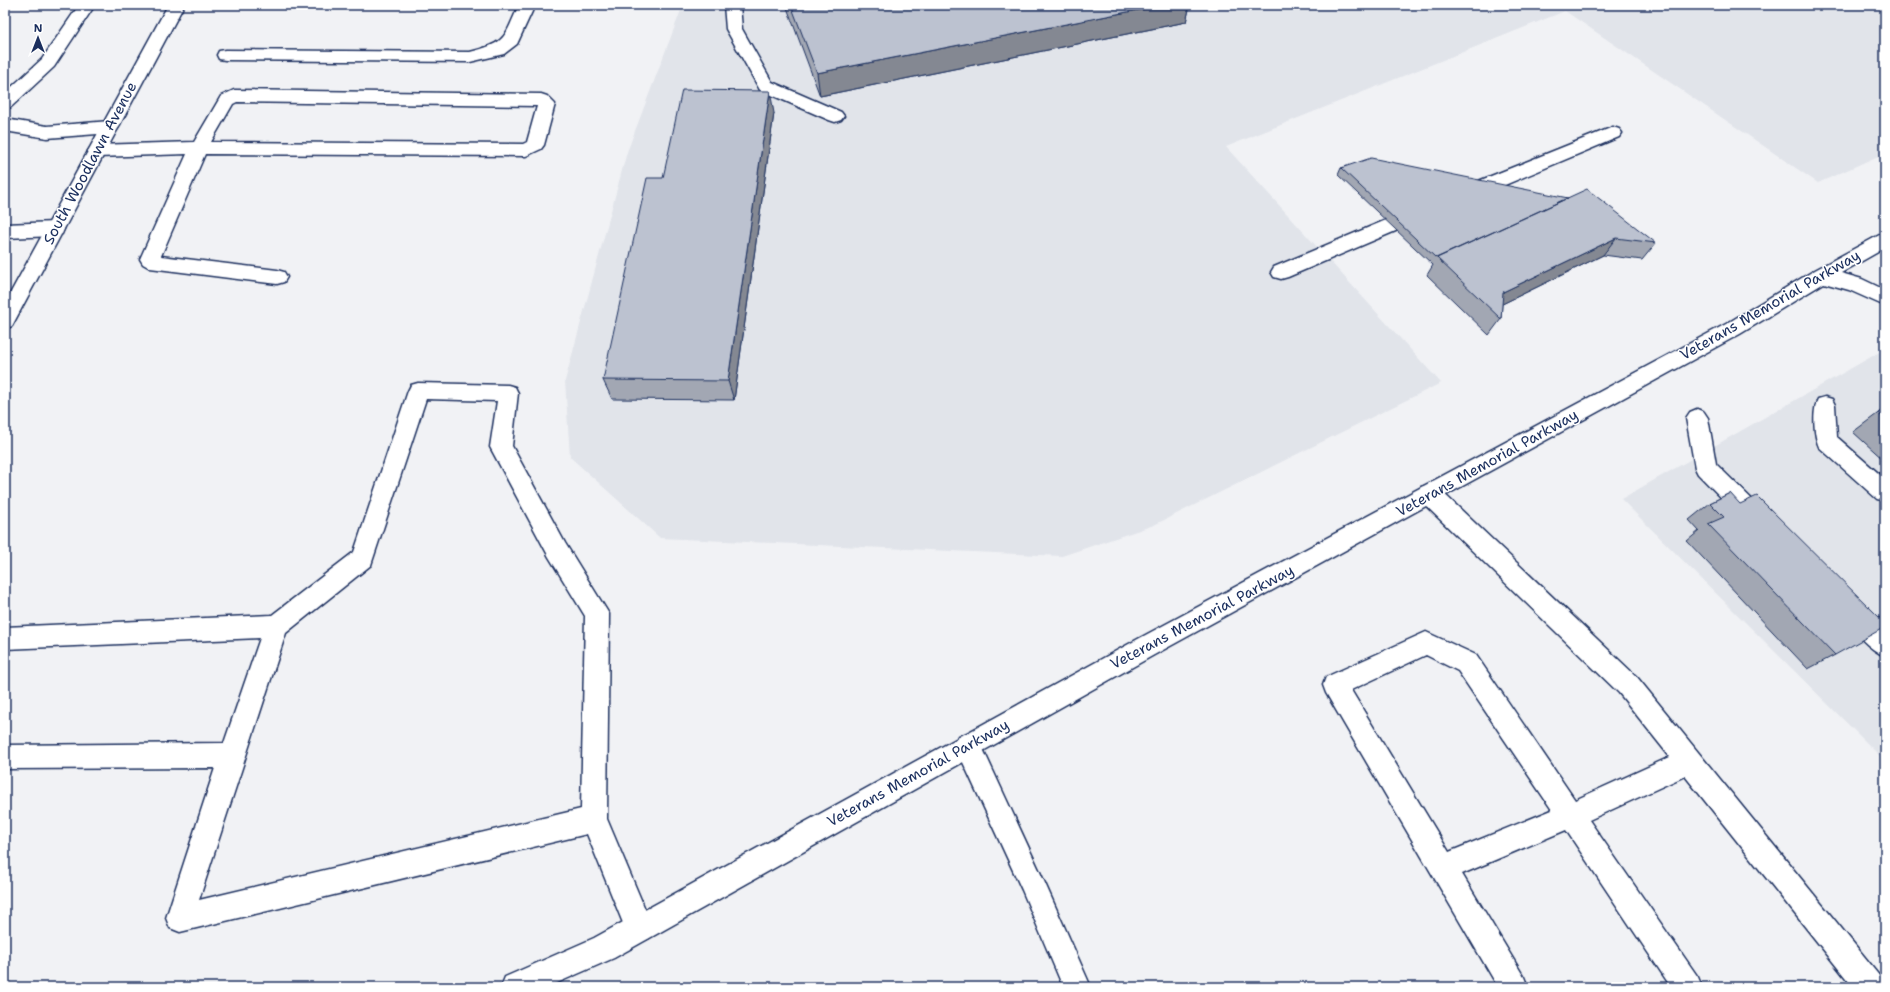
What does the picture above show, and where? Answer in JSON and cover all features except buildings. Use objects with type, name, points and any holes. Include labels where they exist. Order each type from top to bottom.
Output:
[{"type":"street","points":[[5,103],[48,63],[87,5]]},
{"type":"street","name":"South Woodlawn Avenue","points":[[7,314],[176,5]]},
{"type":"street","points":[[225,55],[470,57],[498,50],[511,40],[527,5]]},
{"type":"street","points":[[732,5],[734,29],[766,86],[835,116]]},
{"type":"street","points":[[97,151],[199,148],[526,150],[535,145],[546,104],[541,100],[234,96],[227,100],[199,148],[150,259],[157,263],[277,277]]},
{"type":"street","points":[[5,125],[47,132],[110,127]]},
{"type":"street","points":[[1482,187],[1613,133]]},
{"type":"street","points":[[1281,272],[1391,225]]},
{"type":"street","points":[[5,231],[55,228]]},
{"type":"street","name":"Veterans Memorial Parkway","points":[[515,987],[604,948],[1146,647],[1733,329],[1885,239]]},
{"type":"street","points":[[1822,275],[1855,284],[1885,299]]},
{"type":"street","points":[[594,819],[180,918],[232,755],[276,626],[364,558],[418,391],[508,393],[501,447],[557,550],[597,614],[594,819],[639,928]]},
{"type":"street","points":[[1825,405],[1827,441],[1885,492]]},
{"type":"street","points":[[1698,418],[1706,468],[1779,540]]},
{"type":"street","points":[[1429,494],[1628,685],[1871,987]]},
{"type":"street","points":[[1840,601],[1885,645]]},
{"type":"street","points":[[5,638],[276,626]]},
{"type":"street","points":[[1514,987],[1335,685],[1426,643],[1467,663],[1688,987]]},
{"type":"street","points":[[968,745],[1031,881],[1077,987]]},
{"type":"street","points":[[5,756],[232,755]]},
{"type":"street","points":[[1443,868],[1571,815],[1690,761]]},
{"type":"shaded area","points":[[683,5],[1885,5],[1885,153],[1818,183],[1565,11],[1226,147],[1441,383],[1154,525],[1062,556],[660,538],[570,457],[565,381],[627,152]]},
{"type":"shaded area","points":[[1885,349],[1885,761],[1621,499]]}]
